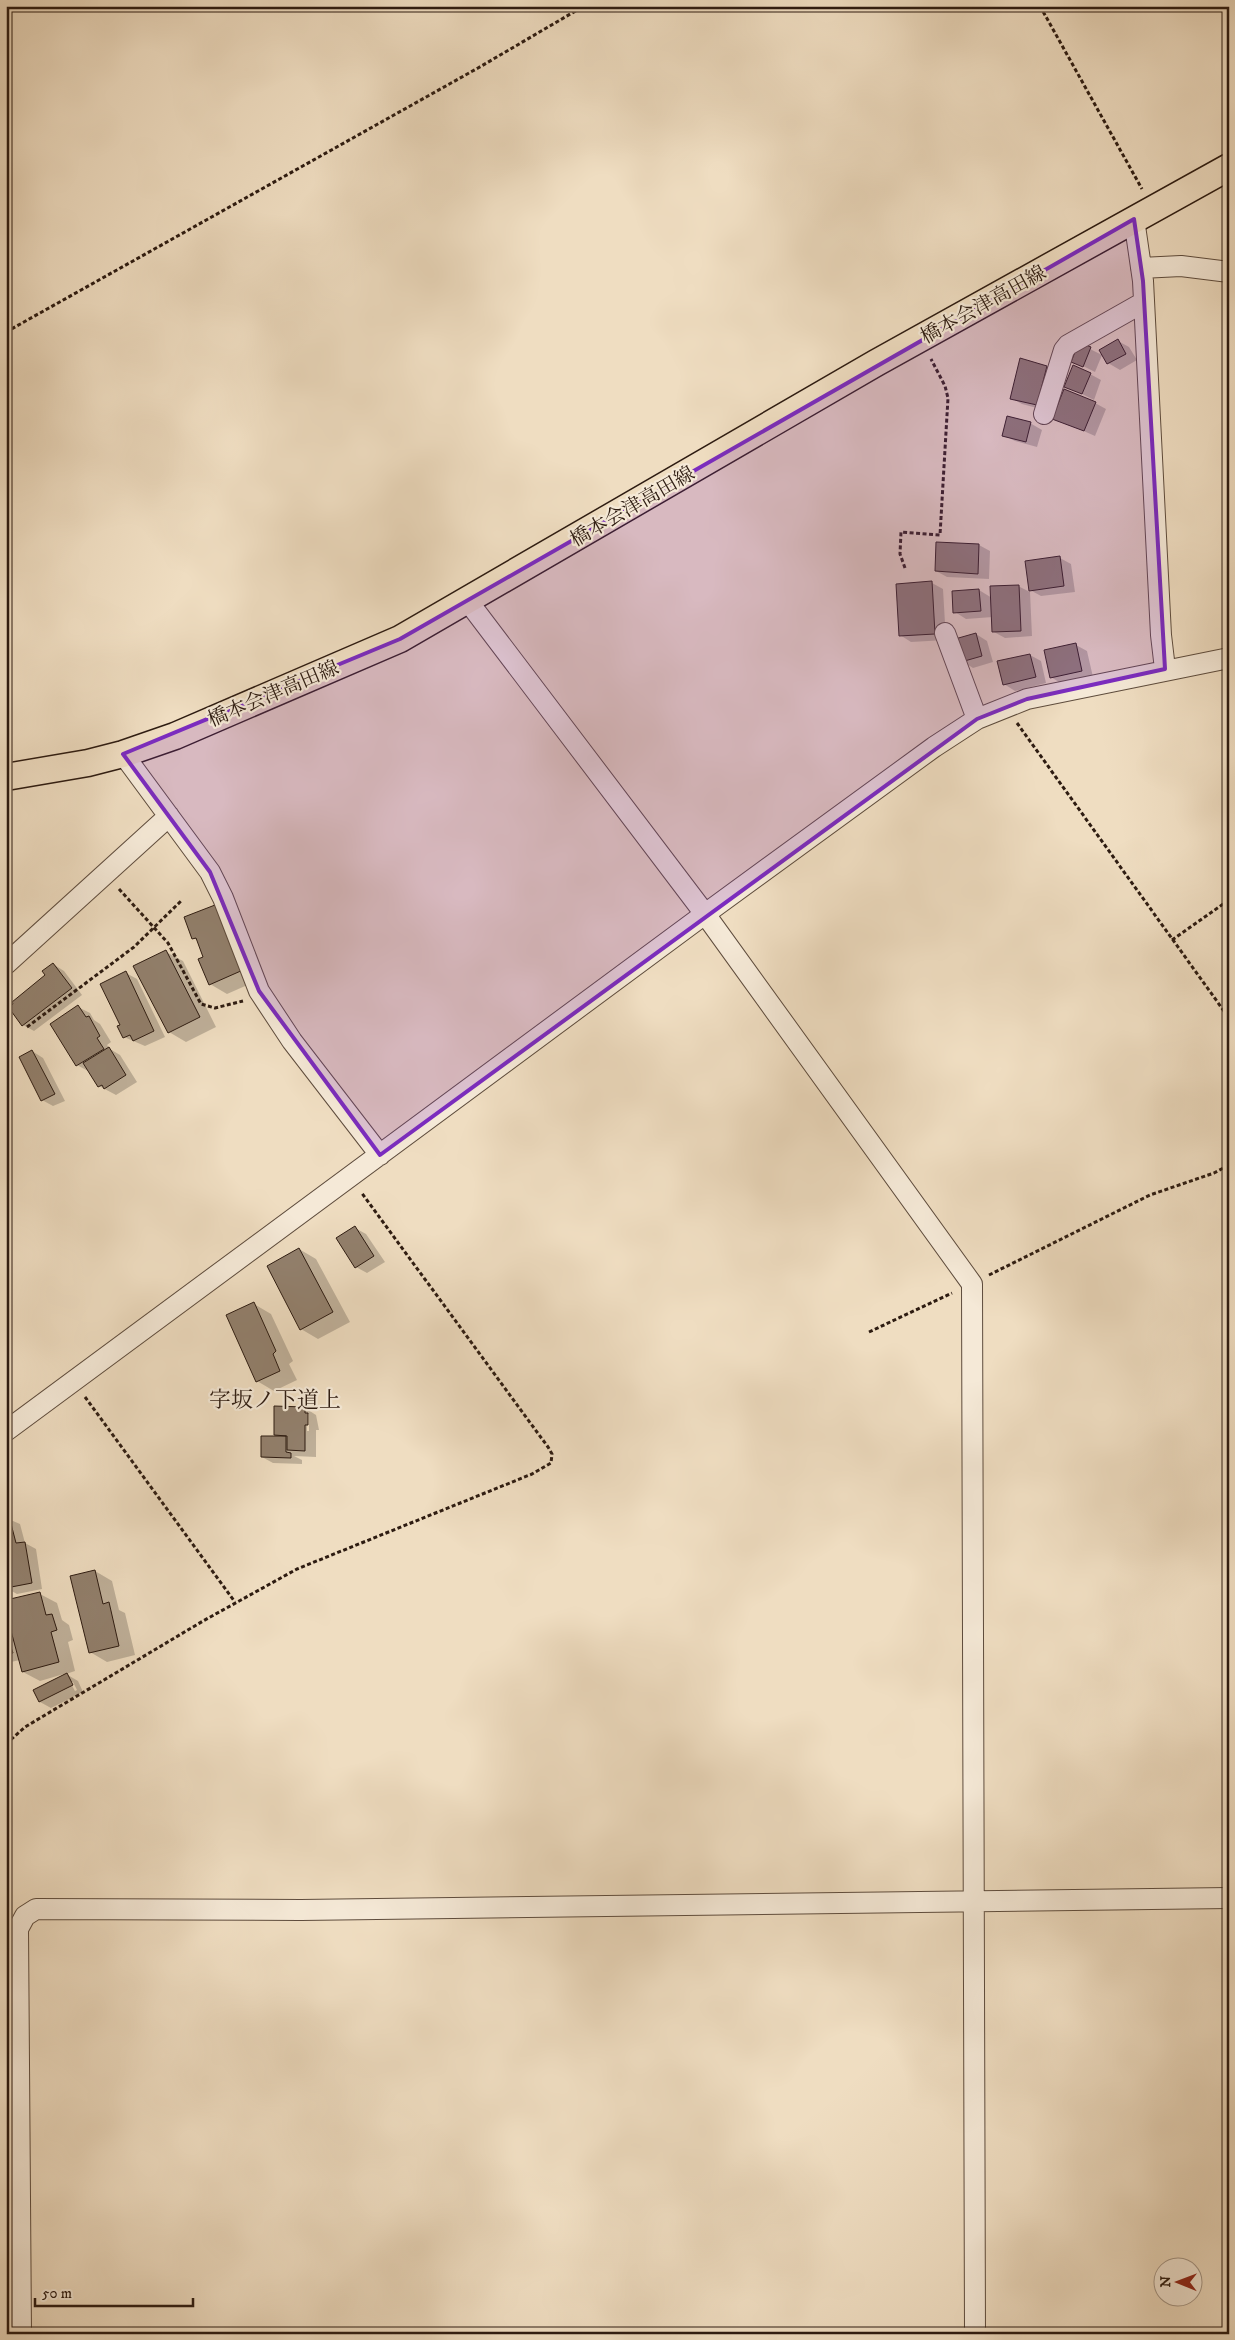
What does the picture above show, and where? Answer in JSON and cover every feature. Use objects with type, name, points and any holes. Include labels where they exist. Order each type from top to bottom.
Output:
[{"type":"main road","name":"橋本会津高田線","points":[[6,777],[88,763],[123,754],[175,736],[400,639],[920,339],[1229,167]]},
{"type":"street","points":[[1143,214],[1141,268],[1161,635],[1165,669]]},
{"type":"street","points":[[1141,268],[1181,266],[1229,272]]},
{"type":"street","points":[[1044,414],[1064,350],[1068,345],[1144,302]]},
{"type":"street","points":[[467,600],[705,914],[972,1284],[976,2334]]},
{"type":"street","points":[[945,633],[977,719]]},
{"type":"street","points":[[6,1431],[705,914],[934,747],[977,719],[1005,706],[1027,699],[1165,669],[1229,658]]},
{"type":"street","points":[[123,754],[210,872],[262,996],[292,1041],[380,1155]]},
{"type":"street","points":[[6,964],[169,816]]},
{"type":"street","points":[[21,2334],[13,2227],[18,1928],[25,1916],[36,1909],[301,1910],[1229,1898]]},
{"type":"path","points":[[6,332],[478,68],[584,6]]},
{"type":"path","points":[[1040,6],[1143,214]]},
{"type":"path","points":[[905,568],[900,554],[901,532],[940,535],[948,398],[945,386],[920,339]]},
{"type":"path","points":[[1005,706],[1229,1018]]},
{"type":"path","points":[[105,874],[154,925],[168,943],[201,1004],[215,1008],[262,996]]},
{"type":"path","points":[[1172,940],[1229,900]]},
{"type":"path","points":[[27,1027],[134,947],[154,925],[181,901]]},
{"type":"path","points":[[869,1332],[972,1284],[1150,1195],[1214,1173],[1229,1165]]},
{"type":"path","points":[[6,1744],[25,1727],[235,1602],[297,1569],[532,1474],[548,1467],[551,1463],[552,1454],[548,1447],[350,1178]]},
{"type":"path","points":[[73,1381],[235,1602]]},
{"type":"highlighted area","points":[[1134,219],[1143,281],[1165,669],[1027,699],[977,719],[380,1155],[259,991],[210,872],[123,754],[400,639]]},
{"type":"building","points":[[1118,339],[1126,354],[1107,364],[1099,350]]},
{"type":"building","points":[[1079,342],[1091,347],[1083,367],[1071,362]]},
{"type":"building","points":[[1020,358],[1047,366],[1037,405],[1010,399]]},
{"type":"building","points":[[1073,365],[1091,373],[1082,394],[1064,387]]},
{"type":"building","points":[[1226,387],[1229,387],[1229,407],[1225,407]]},
{"type":"building","points":[[1064,389],[1096,402],[1084,431],[1052,419]]},
{"type":"building","points":[[1007,416],[1031,422],[1026,442],[1002,436]]},
{"type":"building","points":[[936,542],[979,544],[978,574],[935,571]]},
{"type":"building","points":[[1060,556],[1064,586],[1029,591],[1025,561]]},
{"type":"building","points":[[932,581],[935,634],[899,636],[896,584]]},
{"type":"building","points":[[1019,585],[1021,631],[992,632],[990,586]]},
{"type":"building","points":[[979,589],[981,611],[953,613],[952,591]]},
{"type":"building","points":[[976,633],[982,656],[961,662],[955,639]]},
{"type":"building","points":[[1076,643],[1082,671],[1050,678],[1044,650]]},
{"type":"building","points":[[1030,654],[1036,677],[1003,685],[997,661]]},
{"type":"building","points":[[215,905],[243,970],[209,985],[198,959],[203,957],[196,938],[192,939],[184,917]]},
{"type":"building","points":[[166,950],[200,1017],[168,1033],[133,966]]},
{"type":"building","points":[[53,963],[72,988],[22,1026],[9,1008],[13,1004],[12,1002],[45,975],[42,971]]},
{"type":"building","points":[[126,971],[154,1031],[133,1041],[130,1035],[123,1038],[117,1026],[120,1025],[100,984]]},
{"type":"building","points":[[78,1005],[86,1017],[89,1016],[100,1036],[97,1038],[104,1049],[76,1066],[50,1024]]},
{"type":"building","points":[[109,1047],[126,1075],[104,1089],[102,1085],[98,1087],[83,1063]]},
{"type":"building","points":[[32,1050],[55,1094],[41,1101],[19,1057]]},
{"type":"building","points":[[355,1226],[374,1256],[355,1268],[336,1238]]},
{"type":"building","points":[[299,1248],[333,1312],[300,1330],[267,1266]]},
{"type":"building","points":[[254,1302],[276,1351],[273,1354],[280,1371],[256,1382],[226,1315]]},
{"type":"building","points":[[274,1406],[305,1407],[305,1413],[308,1413],[308,1425],[305,1425],[305,1451],[287,1450],[287,1436],[274,1435]]},
{"type":"building","points":[[261,1436],[286,1436],[286,1452],[291,1453],[291,1458],[261,1457]]},
{"type":"building","points":[[9,1516],[16,1543],[25,1542],[32,1583],[6,1588],[6,1517]]},
{"type":"building","points":[[95,1570],[103,1604],[109,1602],[119,1646],[89,1653],[70,1576]]},
{"type":"building","points":[[40,1592],[46,1615],[52,1614],[57,1630],[51,1632],[59,1662],[22,1672],[6,1612],[6,1600]]},
{"type":"building","points":[[6,1632],[13,1653],[6,1655]]},
{"type":"building","points":[[67,1673],[73,1685],[39,1702],[33,1690]]},
{"type":"district","name":"字坂ノ下道上","points":[[275,1399]]}]
